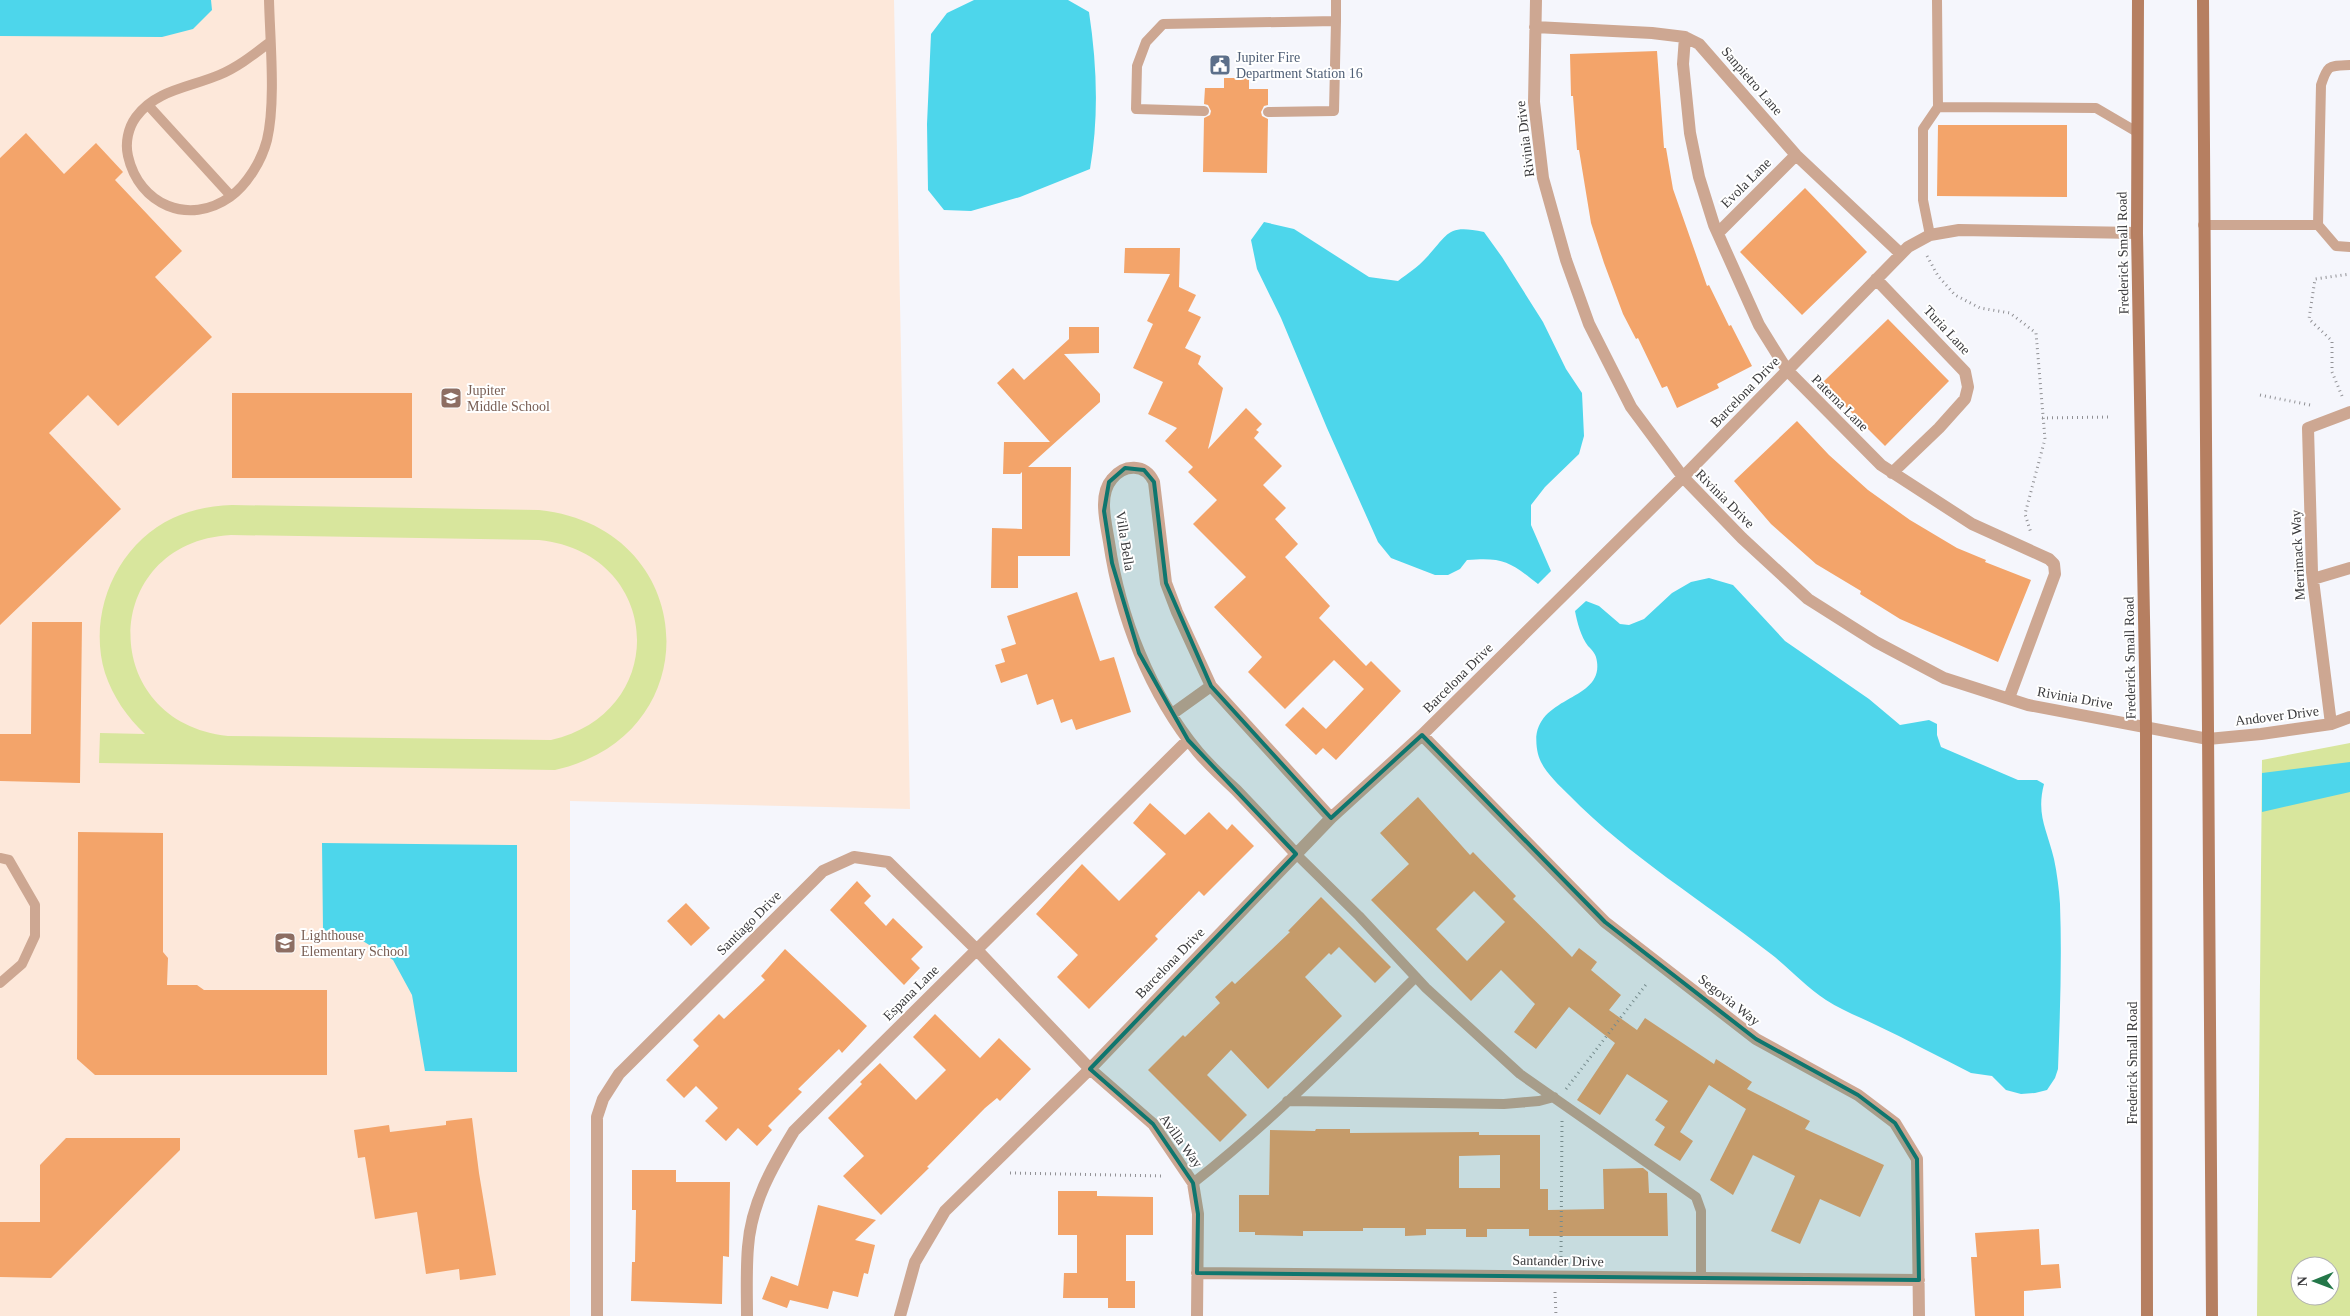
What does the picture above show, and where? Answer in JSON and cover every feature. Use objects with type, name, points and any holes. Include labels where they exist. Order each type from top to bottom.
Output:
[{"type":"street","name":"Rivinia Drive","points":[[1536,0],[1534,102],[1544,178],[1566,260],[1589,324],[1631,408],[1683,477],[1742,538],[1808,599],[1876,642],[1944,678],[2028,705],[2208,739]]},
{"type":"street","name":"Frederick Small Road","points":[[2138,0],[2137,233],[2146,727],[2147,1316]]},
{"type":"street","points":[[2203,0],[2203,225],[2212,1316]]},
{"type":"street","name":"Sanpietro Lane","points":[[1535,27],[1652,33],[1685,37],[1700,44],[1796,155],[1901,254]]},
{"type":"street","name":"Paterna Lane","points":[[1685,37],[1683,64],[1690,133],[1699,177],[1718,233],[1759,325],[1787,370],[1881,465],[1892,473],[1972,524],[2049,559],[2054,564],[2055,574],[2009,698]]},
{"type":"street","name":"Evola Lane","points":[[1718,233],[1796,155]]},
{"type":"street","name":"Barcelona Drive","points":[[900,1316],[915,1262],[945,1211],[1090,1069],[1331,818],[1422,735],[1683,477],[1908,247],[1930,235],[1959,230],[2137,233]]},
{"type":"street","name":"Turia Lane","points":[[1876,279],[1965,372],[1968,387],[1965,400],[1892,473]]},
{"type":"street","name":"Merrimack Way","points":[[2331,724],[2313,579],[2308,428],[2350,412]]},
{"type":"street","name":"Villa Bella","points":[[1296,854],[1188,740],[1139,653],[1112,563],[1104,511],[1105,494],[1109,482],[1118,472],[1125,468],[1134,467],[1144,470],[1154,482],[1166,582],[1177,612],[1211,686],[1331,818]]},
{"type":"street","points":[[2313,579],[2350,568]]},
{"type":"street","points":[[1172,714],[1211,686]]},
{"type":"street","name":"Andover Drive","points":[[2208,739],[2331,724],[2350,717]]},
{"type":"street","name":"Segovia Way","points":[[1422,735],[1605,922],[1756,1039],[1858,1095],[1894,1123],[1918,1159],[1919,1316]]},
{"type":"street","name":"Espana Lane","points":[[747,1316],[748,1246],[755,1209],[770,1170],[794,1131],[1188,740]]},
{"type":"street","name":"Santiago Drive","points":[[597,1316],[597,1117],[603,1099],[619,1074],[823,871],[854,857],[888,862],[976,949],[1090,1069]]},
{"type":"street","name":"Avilla Way","points":[[1090,1069],[1153,1124],[1193,1184],[1198,1214],[1197,1316]]},
{"type":"street","name":"Santander Drive","points":[[1197,1273],[1919,1280]]},
{"type":"lane","points":[[270,0],[271,110],[266,141],[250,175],[231,196],[208,208],[196,210],[176,208],[158,201],[143,190],[132,172],[127,150],[128,134],[136,117],[155,98],[219,75],[243,63],[270,42]]},
{"type":"lane","points":[[1268,112],[1334,112],[1336,0]]},
{"type":"lane","points":[[1930,235],[1923,200],[1923,129],[1938,107],[1937,0]]},
{"type":"lane","points":[[1204,111],[1136,109],[1137,66],[1146,42],[1163,24],[1336,21]]},
{"type":"lane","points":[[2350,65],[2332,66],[2326,70],[2321,85],[2318,225],[2336,246],[2350,247]]},
{"type":"lane","points":[[148,105],[231,196]]},
{"type":"lane","points":[[1938,107],[2096,108],[2137,132]]},
{"type":"lane","points":[[2203,225],[2318,225]]},
{"type":"lane","points":[[1296,854],[1468,1029],[1520,1074],[1558,1095],[1696,1198],[1701,1211],[1701,1278]]},
{"type":"lane","points":[[0,858],[9,860],[35,905],[35,936],[22,964],[0,983]]},
{"type":"lane","points":[[1193,1184],[1226,1157],[1306,1084],[1416,977]]},
{"type":"lane","points":[[1286,1101],[1504,1104],[1539,1101],[1558,1095]]},
{"type":"path","points":[[1927,255],[1938,276],[1955,295],[1980,308],[2010,313],[2036,333],[2045,439],[2025,514],[2034,553]]},
{"type":"path","points":[[2342,396],[2332,372],[2332,341],[2309,319],[2315,280],[2350,274]]},
{"type":"path","points":[[2260,395],[2310,406]]},
{"type":"path","points":[[2042,418],[2111,417]]},
{"type":"path","points":[[1558,1095],[1648,982]]},
{"type":"path","points":[[1561,1257],[1562,1113]]},
{"type":"path","points":[[1010,1173],[1164,1176]]},
{"type":"path","points":[[1555,1288],[1556,1316]]},
{"type":"highlighted area","points":[[1125,468],[1144,470],[1154,482],[1166,583],[1211,686],[1331,818],[1422,735],[1605,922],[1756,1039],[1858,1095],[1895,1123],[1917,1159],[1919,1280],[1197,1273],[1198,1214],[1193,1183],[1153,1124],[1090,1069],[1296,854],[1188,740],[1139,653],[1112,563],[1104,511],[1109,482]]},
{"type":"shaded area","name":"Jupiter Middle School","points":[[0,0],[894,0],[910,809],[570,801],[570,1316],[0,1316]]},
{"type":"green space","points":[[225,505],[539,510],[592,525],[632,553],[656,591],[666,633],[661,677],[641,717],[606,749],[555,770],[99,763],[100,733],[145,734],[132,721],[112,690],[105,673],[100,651],[100,628],[104,605],[111,584],[122,563],[136,545],[153,530],[187,512]],"holes":[[[231,535],[539,540],[580,551],[610,573],[629,602],[637,634],[633,668],[618,699],[590,724],[551,740],[228,736],[185,724],[154,700],[136,668],[130,633],[137,598],[156,567],[188,545]]]},
{"type":"green space","points":[[2350,743],[2350,1316],[2257,1316],[2262,760]]},
{"type":"water","points":[[0,0],[211,0],[212,10],[193,29],[162,37],[0,36]]},
{"type":"water","points":[[974,0],[1068,0],[1089,12],[1096,91],[1093,149],[1090,169],[1020,197],[971,211],[944,210],[928,190],[927,124],[931,34],[947,13]]},
{"type":"water","points":[[1264,222],[1294,229],[1369,277],[1398,281],[1423,261],[1449,233],[1462,229],[1484,232],[1543,322],[1566,369],[1582,393],[1584,436],[1579,454],[1545,487],[1531,505],[1531,525],[1551,571],[1538,584],[1513,566],[1490,559],[1467,560],[1460,569],[1448,575],[1435,575],[1391,558],[1378,542],[1281,318],[1257,269],[1251,240]]},
{"type":"water","points":[[1709,578],[1733,585],[1785,641],[1869,699],[1900,725],[1929,720],[1937,724],[1937,735],[1941,747],[2018,780],[2037,780],[2044,784],[2041,805],[2043,822],[2057,875],[2061,945],[2058,1069],[2055,1078],[2047,1090],[2021,1094],[2006,1090],[1992,1076],[1971,1073],[1826,1000],[1771,954],[1617,839],[1560,786],[1543,766],[1538,754],[1537,735],[1542,720],[1552,710],[1588,686],[1596,676],[1596,657],[1583,638],[1575,611],[1586,601],[1599,606],[1620,624],[1629,625],[1644,619],[1672,593],[1691,582]]},
{"type":"water","points":[[2350,762],[2350,792],[2262,812],[2262,773]]},
{"type":"water","points":[[322,843],[517,845],[517,1072],[425,1071],[412,995],[393,960],[355,936],[323,930]]},
{"type":"building","points":[[1657,51],[1664,148],[1666,148],[1673,189],[1707,286],[1709,285],[1729,326],[1731,325],[1752,366],[1717,384],[1719,388],[1677,408],[1667,386],[1662,388],[1638,338],[1636,339],[1623,314],[1604,263],[1591,223],[1579,150],[1577,150],[1573,96],[1571,96],[1570,54]]},
{"type":"building","points":[[1224,78],[1249,78],[1249,89],[1268,89],[1268,105],[1264,106],[1261,112],[1262,116],[1268,119],[1267,173],[1203,172],[1204,118],[1210,115],[1211,111],[1208,105],[1204,104],[1205,88],[1224,88]]},
{"type":"building","points":[[1938,125],[2067,125],[2067,197],[1937,196]]},
{"type":"building","points":[[26,133],[64,174],[96,143],[123,172],[115,180],[182,251],[155,277],[212,337],[118,426],[88,395],[49,433],[121,509],[0,625],[0,158]]},
{"type":"building","points":[[1805,188],[1867,252],[1802,315],[1740,252]]},
{"type":"building","points":[[1125,248],[1180,248],[1179,287],[1196,295],[1188,311],[1201,317],[1185,348],[1201,356],[1198,364],[1223,388],[1208,449],[1246,408],[1262,424],[1256,430],[1259,432],[1254,438],[1282,466],[1263,485],[1286,508],[1275,519],[1298,544],[1285,557],[1330,606],[1319,618],[1366,666],[1371,661],[1401,691],[1336,760],[1323,748],[1316,755],[1285,725],[1303,707],[1326,729],[1364,689],[1334,660],[1285,709],[1248,672],[1262,657],[1214,607],[1246,577],[1193,524],[1217,500],[1188,472],[1193,467],[1165,441],[1177,428],[1148,414],[1163,382],[1133,368],[1153,324],[1147,321],[1170,274],[1124,273]]},
{"type":"building","points":[[1888,319],[1949,381],[1885,446],[1822,383]]},
{"type":"building","points":[[1069,327],[1099,327],[1099,353],[1064,354],[1100,394],[1100,402],[1028,467],[1071,467],[1070,556],[1018,556],[1018,588],[991,588],[992,528],[1022,529],[1022,472],[1020,474],[1003,474],[1004,442],[1050,442],[997,383],[1013,368],[1024,380],[1069,339]]},
{"type":"building","points":[[232,393],[412,393],[412,478],[232,478]]},
{"type":"building","points":[[1797,421],[1829,455],[1868,490],[1910,520],[1957,548],[1986,560],[1985,562],[2031,580],[1998,662],[1900,619],[1860,594],[1861,591],[1816,564],[1771,524],[1734,481]]},
{"type":"building","points":[[1077,592],[1100,661],[1114,657],[1131,712],[1076,730],[1072,719],[1061,723],[1053,699],[1037,705],[1027,674],[1001,683],[995,665],[1005,662],[1001,649],[1016,644],[1007,616]]},
{"type":"building","points":[[32,622],[82,622],[80,783],[0,781],[0,734],[31,734]]},
{"type":"building","points":[[1418,797],[1470,855],[1473,852],[1516,896],[1513,899],[1572,957],[1579,948],[1597,962],[1591,970],[1621,995],[1609,1010],[1637,1030],[1645,1018],[1714,1064],[1716,1059],[1752,1082],[1747,1089],[1810,1121],[1805,1129],[1884,1165],[1860,1217],[1820,1199],[1800,1244],[1771,1231],[1795,1176],[1753,1155],[1733,1195],[1710,1180],[1746,1109],[1709,1085],[1680,1132],[1693,1141],[1680,1161],[1654,1145],[1665,1127],[1655,1120],[1668,1101],[1627,1074],[1600,1115],[1577,1100],[1615,1043],[1569,1007],[1536,1049],[1514,1032],[1535,1004],[1501,970],[1471,1001],[1371,900],[1409,864],[1380,833]],"holes":[[[1474,891],[1505,922],[1467,961],[1436,929]]]},
{"type":"building","points":[[1150,803],[1185,835],[1209,812],[1227,830],[1232,824],[1254,846],[1204,896],[1199,891],[1155,936],[1158,939],[1089,1009],[1057,977],[1078,955],[1036,914],[1082,864],[1119,901],[1166,854],[1133,823]]},
{"type":"building","points":[[78,832],[163,833],[163,952],[168,958],[167,985],[197,985],[204,990],[327,990],[327,1075],[95,1075],[77,1059]]},
{"type":"building","points":[[857,881],[871,896],[864,903],[886,926],[893,918],[923,947],[911,959],[920,968],[904,985],[830,910]]},
{"type":"building","points":[[1321,897],[1391,967],[1375,983],[1339,947],[1331,955],[1329,953],[1305,977],[1342,1016],[1268,1089],[1231,1050],[1207,1075],[1247,1115],[1220,1142],[1148,1070],[1183,1035],[1185,1037],[1220,1003],[1215,997],[1232,981],[1235,984],[1290,932],[1288,931]]},
{"type":"building","points":[[686,903],[710,928],[691,946],[667,921]]},
{"type":"building","points":[[785,949],[867,1026],[842,1053],[839,1049],[798,1089],[802,1092],[768,1126],[772,1130],[757,1146],[738,1128],[726,1141],[705,1121],[718,1108],[696,1086],[684,1098],[666,1080],[699,1046],[693,1040],[719,1014],[724,1019],[765,980],[761,976]]},
{"type":"building","points":[[935,1014],[980,1058],[999,1038],[1031,1069],[1000,1101],[997,1098],[985,1108],[927,1167],[929,1168],[881,1215],[843,1176],[864,1156],[828,1118],[880,1063],[916,1100],[946,1070],[913,1037]]},
{"type":"building","points":[[472,1118],[496,1275],[460,1280],[459,1269],[426,1274],[417,1212],[375,1219],[365,1157],[358,1158],[354,1130],[389,1125],[390,1132],[446,1125],[446,1121]]},
{"type":"building","points":[[1316,1129],[1350,1129],[1350,1133],[1479,1132],[1479,1135],[1540,1135],[1540,1189],[1548,1189],[1548,1210],[1604,1209],[1603,1169],[1643,1168],[1648,1172],[1649,1193],[1667,1193],[1668,1236],[1529,1236],[1529,1229],[1487,1229],[1487,1237],[1466,1237],[1466,1229],[1426,1229],[1426,1235],[1405,1236],[1405,1228],[1363,1228],[1363,1231],[1303,1231],[1303,1236],[1255,1235],[1255,1232],[1239,1232],[1239,1195],[1269,1195],[1270,1130],[1315,1131]],"holes":[[[1500,1155],[1500,1188],[1459,1188],[1459,1156]]]},
{"type":"building","points":[[66,1138],[180,1138],[180,1150],[51,1278],[0,1277],[0,1222],[40,1222],[40,1165]]},
{"type":"building","points":[[632,1170],[676,1170],[676,1182],[730,1182],[729,1257],[723,1256],[722,1304],[631,1301],[632,1262],[635,1262],[636,1210],[632,1210]]},
{"type":"building","points":[[1058,1191],[1097,1191],[1097,1196],[1153,1197],[1153,1235],[1126,1235],[1126,1281],[1135,1281],[1135,1308],[1108,1308],[1108,1298],[1063,1298],[1064,1273],[1077,1273],[1077,1235],[1058,1235]]},
{"type":"building","points":[[818,1205],[876,1220],[855,1240],[875,1245],[868,1274],[864,1273],[858,1297],[833,1291],[828,1309],[790,1300],[787,1308],[762,1299],[771,1276],[798,1286]]},
{"type":"building","points":[[2039,1229],[2041,1265],[2059,1264],[2061,1288],[2024,1291],[2024,1316],[1975,1316],[1971,1257],[1977,1257],[1975,1233]]},
{"type":"place","name":"Jupiter Fire Department Station 16","points":[[1220,65]]},
{"type":"place","name":"Jupiter Middle School","points":[[451,398]]},
{"type":"place","name":"Lighthouse Elementary School","points":[[285,943]]}]
